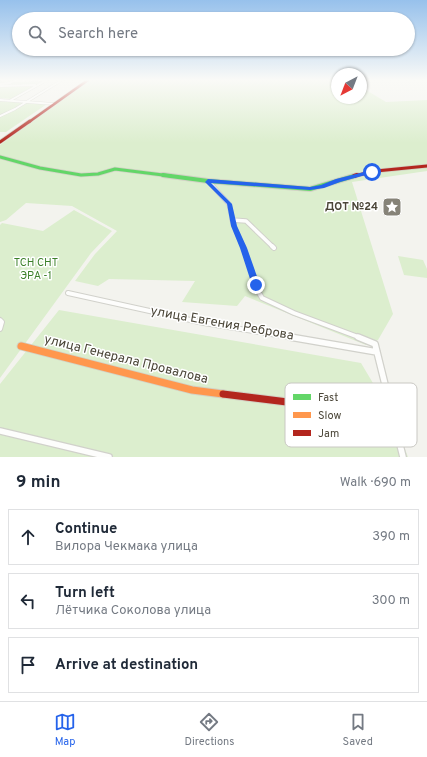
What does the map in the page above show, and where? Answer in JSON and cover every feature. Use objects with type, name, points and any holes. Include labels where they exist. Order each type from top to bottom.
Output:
[{"type":"street","points":[[20,101],[54,104]]},
{"type":"street","points":[[0,142],[58,101]]},
{"type":"street","points":[[0,116],[15,109],[25,102]]},
{"type":"street","points":[[0,158],[40,168],[81,175],[98,174],[115,169],[208,181],[310,189],[322,187],[338,180],[370,172],[427,166]]},
{"type":"street","points":[[208,181],[229,204],[232,220],[258,291],[262,298],[267,302],[375,344],[384,383]]},
{"type":"street","points":[[232,220],[246,221],[274,248]]},
{"type":"street","name":"улица Евгения Реброва","points":[[68,293],[204,323],[377,352]]},
{"type":"street","points":[[0,320],[2,322],[0,329]]},
{"type":"street","name":"улица Генерала Провалова","points":[[21,346],[192,390],[285,401]]},
{"type":"street","points":[[0,431],[109,457]]},
{"type":"street","points":[[400,447],[403,457]]},
{"type":"green space","points":[[0,101],[47,104],[6,132],[0,132]]},
{"type":"green space","points":[[61,101],[331,101],[331,104],[367,104],[367,101],[427,101],[427,171],[352,182],[393,314],[378,340],[366,345],[245,296],[237,306],[182,302],[195,281],[109,279],[98,286],[75,281],[95,254],[117,231],[72,206],[26,203],[6,220],[0,222],[0,145]]},
{"type":"green space","name":"ТСН СНТ ЭРА -1","points":[[74,210],[112,231],[91,253],[0,378],[0,225],[2,223],[43,231]]},
{"type":"green space","points":[[398,256],[423,260],[427,269],[427,278],[404,275]]},
{"type":"green space","points":[[59,310],[361,363],[373,383],[285,383],[285,447],[404,447],[408,457],[0,457],[0,384]]},
{"type":"traffic: fast","points":[[0,157],[40,168],[81,175],[98,174],[115,169],[208,181],[310,189],[354,176]]},
{"type":"traffic: slow","points":[[21,346],[192,390],[223,394]]},
{"type":"traffic: jam","points":[[0,142],[58,101]]},
{"type":"traffic: jam","points":[[354,176],[376,171],[427,166]]},
{"type":"traffic: jam","points":[[223,394],[285,402]]},
{"type":"place","name":"ДОТ №24","points":[[392,207]]},
{"type":"route","points":[[256,285],[244,248],[234,226],[229,204],[208,181],[310,189],[322,187],[338,180],[372,172]]}]
